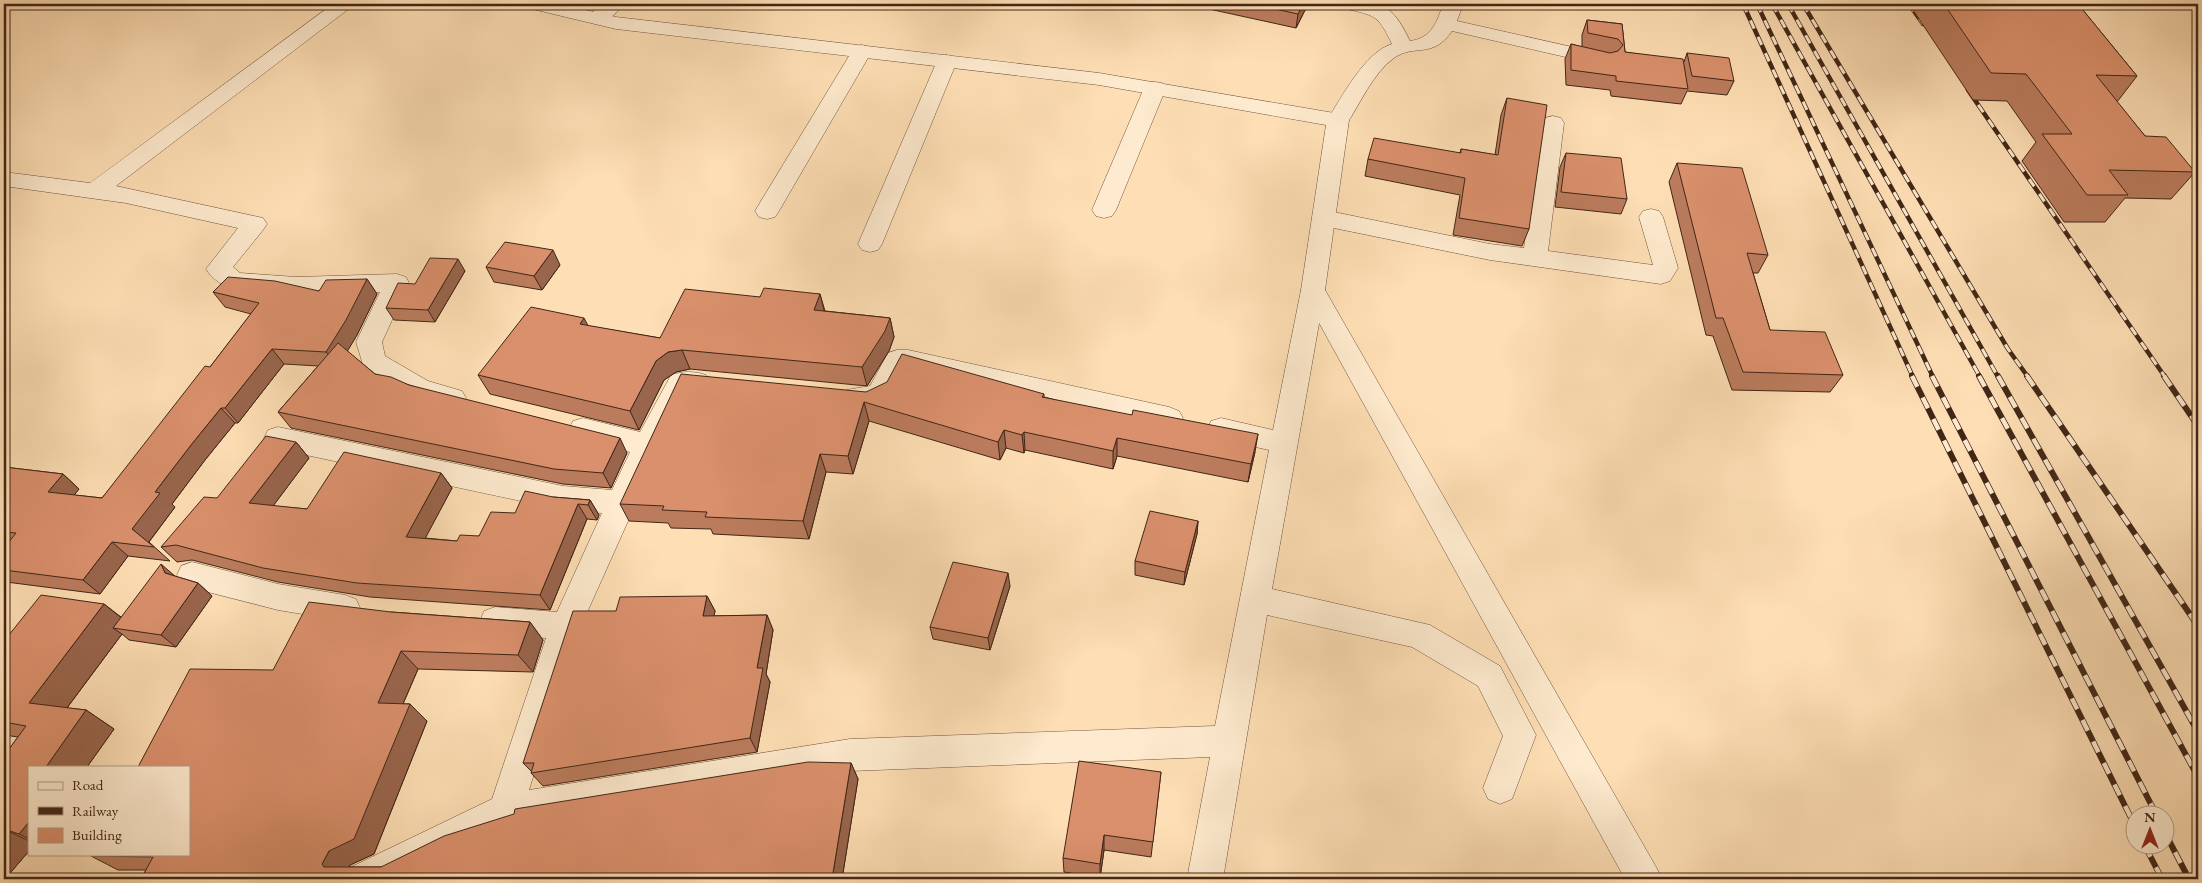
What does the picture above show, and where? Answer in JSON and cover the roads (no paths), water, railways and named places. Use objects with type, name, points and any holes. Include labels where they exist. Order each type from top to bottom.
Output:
[{"type":"street","points":[[94,191],[345,4]]},
{"type":"street","points":[[536,4],[616,23],[1099,78],[1338,120]]},
{"type":"street","points":[[596,18],[614,4]]},
{"type":"street","points":[[1350,4],[1374,8],[1387,15],[1404,46]]},
{"type":"street","points":[[1205,879],[1313,290],[1338,120],[1384,56],[1404,46],[1424,45],[1436,38],[1446,24],[1453,4]]},
{"type":"street","points":[[1446,24],[1605,60]]},
{"type":"street","points":[[767,211],[862,51]]},
{"type":"street","points":[[870,244],[947,61]]},
{"type":"street","points":[[1104,210],[1155,88]]},
{"type":"street","points":[[1535,259],[1553,123]]},
{"type":"street","points":[[4,179],[126,195],[255,224],[218,269],[234,281],[296,286],[397,283],[369,342],[373,361],[420,389],[477,403]]},
{"type":"street","points":[[1324,218],[1490,252],[1661,275],[1666,268],[1651,217]]},
{"type":"street","points":[[1313,290],[1644,879]]},
{"type":"street","points":[[833,395],[871,398],[880,393],[897,360],[908,360],[1284,443]]},
{"type":"street","points":[[505,810],[566,626],[647,445],[675,388],[680,382],[719,384]]},
{"type":"street","points":[[562,424],[647,445]]},
{"type":"street","points":[[278,438],[564,498],[622,503]]},
{"type":"street","points":[[192,575],[278,597],[370,612]]},
{"type":"street","points":[[1255,599],[1419,636],[1489,676],[1520,735],[1500,788]]},
{"type":"street","points":[[468,619],[566,626]]},
{"type":"street","points":[[363,879],[505,810],[850,755],[1229,741]]},
{"type":"railway","points":[[1743,4],[1913,377]]},
{"type":"railway","points":[[1757,4],[1933,377]]},
{"type":"railway","points":[[1772,4],[1980,377]]},
{"type":"railway","points":[[1788,4],[1998,377]]},
{"type":"railway","points":[[1803,4],[2008,349],[2028,377]]},
{"type":"railway","points":[[1909,4],[1923,24]]},
{"type":"railway","points":[[1968,90],[2165,377]]},
{"type":"railway","points":[[1912,376],[2125,806]]},
{"type":"railway","points":[[1932,376],[2152,806]]},
{"type":"railway","points":[[1979,376],[2198,777]]},
{"type":"railway","points":[[1998,376],[2198,732]]},
{"type":"railway","points":[[2027,376],[2198,626]]},
{"type":"railway","points":[[2164,376],[2198,426]]},
{"type":"railway","points":[[2174,850],[2189,879]]},
{"type":"railway","points":[[2150,856],[2162,879]]}]
